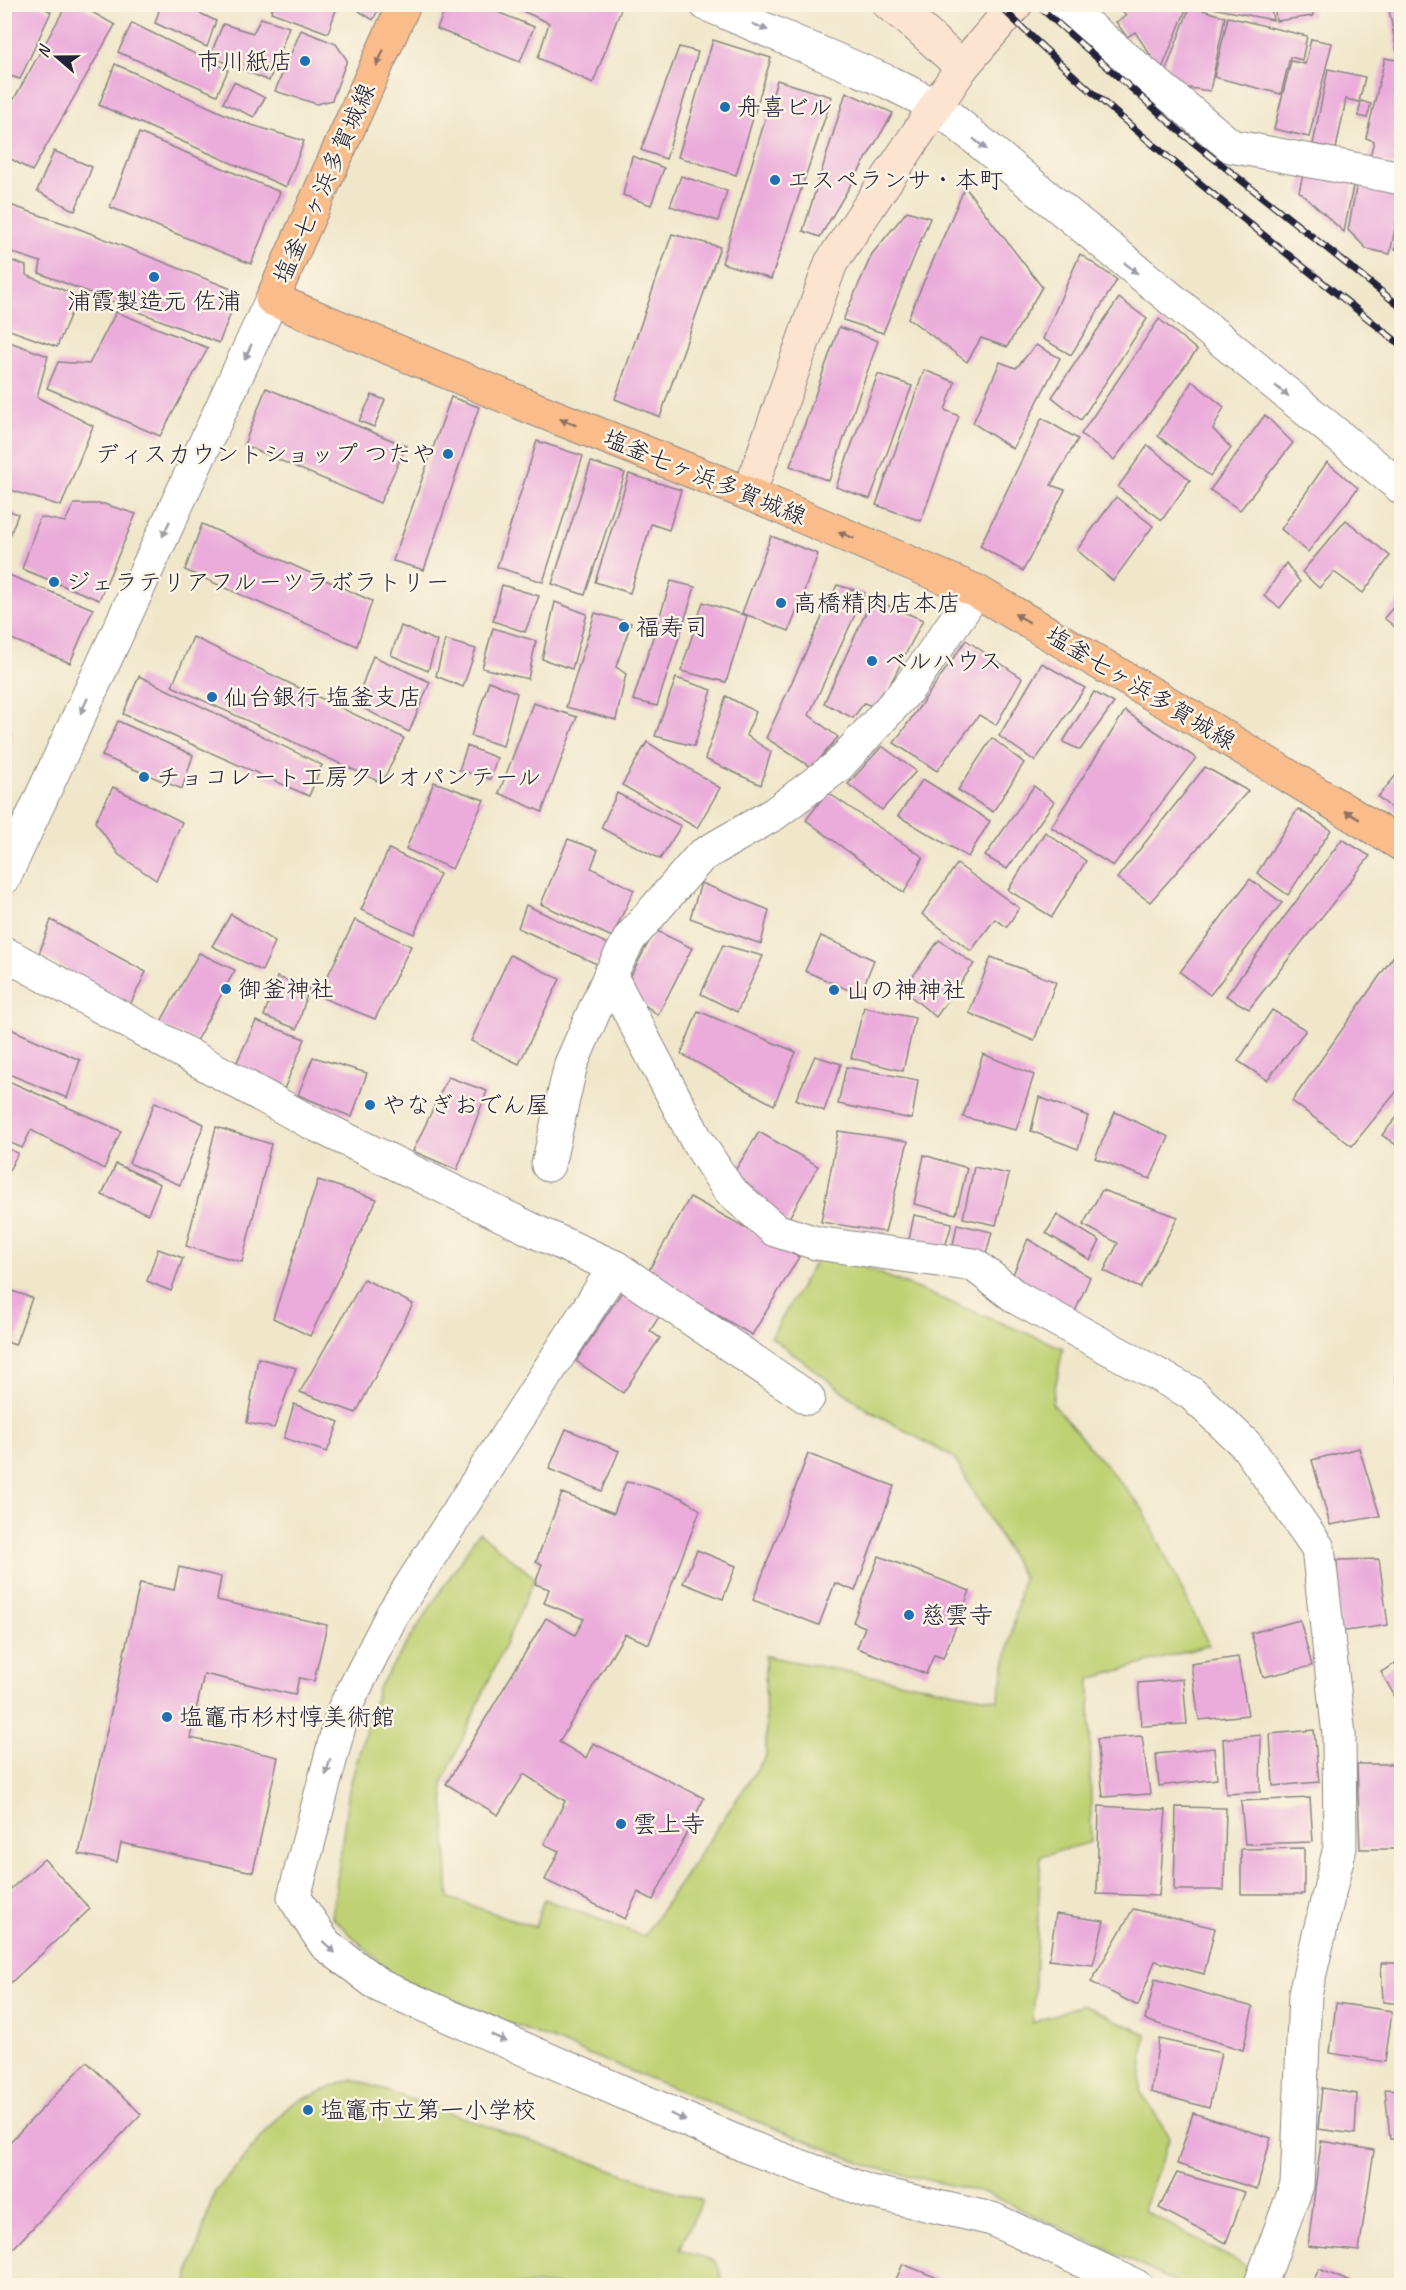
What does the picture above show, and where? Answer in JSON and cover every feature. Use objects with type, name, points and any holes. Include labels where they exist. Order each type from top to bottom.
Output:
[{"type":"main road","name":"塩釜七ヶ浜多賀城線","points":[[404,4],[272,299],[518,402],[749,494],[976,591],[1195,719],[1401,845]]},
{"type":"street","points":[[706,4],[888,82],[936,106],[1401,488]]},
{"type":"street","points":[[889,4],[962,67]]},
{"type":"street","points":[[749,494],[831,263],[962,67],[1016,4]]},
{"type":"street","points":[[1061,4],[1231,146],[1401,178]]},
{"type":"street","points":[[4,878],[272,299]]},
{"type":"street","points":[[548,1165],[571,1064],[610,975],[630,938],[701,856],[774,814],[838,766],[908,689],[976,591]]},
{"type":"street","points":[[4,953],[308,1121],[542,1234],[615,1266],[808,1398]]},
{"type":"street","points":[[610,975],[696,1139],[729,1190],[775,1230],[816,1243],[974,1265],[1017,1298],[1191,1393],[1247,1446],[1318,1548],[1339,1735],[1340,1847],[1305,1994],[1297,2185],[1260,2286]]},
{"type":"street","points":[[615,1266],[392,1615],[343,1711],[294,1897],[325,1944],[380,1986],[746,2146],[867,2191],[992,2219],[1136,2286]]},
{"type":"green space","points":[[822,1250],[1063,1348],[1052,1403],[1142,1508],[1209,1645],[1090,1679],[1091,1842],[1041,1856],[1033,2023],[1082,2004],[1146,2034],[1140,2091],[1170,2137],[1143,2210],[1253,2270],[1243,2285],[1182,2285],[988,2194],[872,2167],[396,1978],[332,1917],[349,1789],[378,1688],[479,1532],[535,1578],[443,1782],[449,1898],[535,1927],[544,1899],[644,1936],[766,1756],[765,1656],[998,1700],[1023,1577],[954,1458],[865,1408],[771,1337]]},
{"type":"green space","points":[[352,2079],[702,2201],[679,2250],[716,2261],[724,2285],[186,2285],[214,2193],[289,2105]]},
{"type":"building","points":[[12,4],[37,4],[51,12],[20,79],[4,74],[4,21]]},
{"type":"building","points":[[67,4],[78,4],[115,25],[32,171],[4,155],[4,117]]},
{"type":"building","points":[[161,4],[181,4],[216,21],[207,47],[155,23]]},
{"type":"building","points":[[274,4],[338,4],[328,33],[271,12]]},
{"type":"building","points":[[361,4],[381,4],[373,20],[359,11]]},
{"type":"building","points":[[447,4],[478,4],[534,27],[520,62],[437,29]]},
{"type":"building","points":[[507,4],[623,4],[593,83],[538,58],[549,23]]},
{"type":"building","points":[[1119,4],[1185,4],[1187,7],[1161,71],[1135,32],[1127,37],[1116,22],[1126,16]]},
{"type":"building","points":[[1202,4],[1270,4],[1273,20],[1202,6]]},
{"type":"building","points":[[1274,4],[1312,4],[1313,16],[1276,21]]},
{"type":"building","points":[[1388,4],[1402,4],[1402,58],[1398,58]]},
{"type":"building","points":[[1190,6],[1225,17],[1210,91],[1175,86],[1165,73]]},
{"type":"building","points":[[1228,17],[1307,36],[1302,60],[1290,57],[1281,94],[1214,77]]},
{"type":"building","points":[[261,18],[289,27],[269,81],[210,56],[223,24],[253,33]]},
{"type":"building","points":[[132,23],[228,70],[217,95],[118,52]]},
{"type":"building","points":[[301,30],[336,44],[347,60],[332,100],[317,104],[275,91]]},
{"type":"building","points":[[1311,39],[1332,43],[1309,137],[1274,129],[1291,61],[1305,64]]},
{"type":"building","name":"舟喜ビル","points":[[713,40],[771,58],[736,175],[678,157]]},
{"type":"building","points":[[679,47],[698,52],[666,159],[641,150]]},
{"type":"building","points":[[1385,58],[1402,61],[1402,109],[1394,142],[1402,145],[1396,166],[1369,160],[1374,141],[1366,138]]},
{"type":"building","points":[[115,64],[242,122],[304,141],[286,187],[99,105]]},
{"type":"building","points":[[1328,69],[1365,77],[1359,102],[1346,99],[1336,149],[1313,144]]},
{"type":"building","name":"エスペランサ・本町","points":[[777,80],[832,97],[771,279],[722,263]]},
{"type":"building","points":[[234,82],[265,98],[254,117],[223,103]]},
{"type":"building","points":[[846,92],[893,113],[820,237],[803,231]]},
{"type":"building","points":[[1361,101],[1371,104],[1367,118],[1358,116]]},
{"type":"building","points":[[139,133],[280,192],[251,264],[110,207]]},
{"type":"building","points":[[54,151],[92,167],[75,211],[37,191]]},
{"type":"building","points":[[632,156],[664,168],[651,205],[623,195]]},
{"type":"building","points":[[1304,171],[1354,181],[1344,232],[1299,191]]},
{"type":"building","points":[[681,176],[727,191],[718,221],[670,206]]},
{"type":"building","points":[[1357,183],[1402,193],[1390,254],[1367,249],[1348,230]]},
{"type":"building","points":[[965,187],[1042,287],[1007,347],[981,338],[967,362],[908,318]]},
{"type":"building","points":[[4,203],[72,226],[239,292],[219,343],[39,273],[41,262],[4,250]]},
{"type":"building","points":[[907,211],[930,218],[883,333],[843,320],[872,254]]},
{"type":"building","points":[[1400,220],[1402,221],[1402,250],[1395,249]]},
{"type":"building","points":[[672,234],[720,247],[660,417],[615,399]]},
{"type":"building","points":[[1080,254],[1117,280],[1071,355],[1043,339]]},
{"type":"building","points":[[4,258],[26,266],[26,275],[78,296],[57,347],[4,328]]},
{"type":"building","points":[[1119,298],[1147,319],[1081,420],[1052,397]]},
{"type":"building","points":[[116,312],[208,348],[160,436],[47,388],[58,362],[89,364]]},
{"type":"building","points":[[1159,319],[1197,350],[1114,460],[1081,434]]},
{"type":"building","points":[[839,327],[878,341],[829,481],[790,466]]},
{"type":"building","points":[[4,340],[48,356],[37,397],[93,426],[61,506],[4,488]]},
{"type":"building","points":[[1036,345],[1060,358],[1013,449],[973,423],[1000,362],[1016,368]]},
{"type":"building","points":[[924,370],[955,382],[945,410],[959,416],[921,521],[876,505]]},
{"type":"building","points":[[878,374],[912,386],[870,499],[836,487]]},
{"type":"building","points":[[1192,381],[1224,407],[1213,429],[1231,448],[1210,476],[1158,436]]},
{"type":"building","points":[[266,388],[406,446],[380,503],[244,445]]},
{"type":"building","points":[[372,395],[385,400],[374,427],[359,421]]},
{"type":"building","points":[[451,397],[479,407],[424,570],[393,561]]},
{"type":"building","points":[[1265,415],[1293,443],[1240,510],[1210,490]]},
{"type":"building","points":[[1042,418],[1078,439],[1051,485],[1065,490],[1023,571],[980,546]]},
{"type":"building","points":[[537,441],[583,456],[543,582],[497,567]]},
{"type":"building","points":[[1148,445],[1190,480],[1162,520],[1118,487]]},
{"type":"building","points":[[591,462],[625,473],[585,595],[552,584]]},
{"type":"building","points":[[1327,462],[1358,488],[1308,552],[1281,529]]},
{"type":"building","points":[[629,474],[681,490],[669,530],[651,524],[630,593],[595,582]]},
{"type":"building","points":[[1116,497],[1153,526],[1113,581],[1077,550]]},
{"type":"building","points":[[74,504],[104,504],[136,514],[99,600],[22,569],[40,517],[65,522]]},
{"type":"building","points":[[4,509],[18,514],[5,549],[4,549]]},
{"type":"building","points":[[1346,520],[1390,556],[1363,593],[1334,572],[1319,588],[1302,572]]},
{"type":"building","points":[[202,524],[372,601],[357,646],[185,570]]},
{"type":"building","points":[[771,536],[818,554],[789,631],[742,613]]},
{"type":"building","points":[[1286,563],[1300,582],[1280,608],[1264,596]]},
{"type":"building","points":[[4,573],[93,609],[70,663],[4,636]]},
{"type":"building","points":[[671,581],[695,587],[657,706],[633,700]]},
{"type":"building","points":[[502,585],[539,596],[525,632],[493,621]]},
{"type":"building","points":[[837,585],[865,593],[809,715],[838,737],[812,768],[766,738]]},
{"type":"building","points":[[1402,597],[1402,633],[1384,618]]},
{"type":"building","name":"ベルハウス","points":[[872,599],[923,620],[878,708],[864,703],[853,718],[824,703]]},
{"type":"building","points":[[555,602],[587,614],[572,669],[542,659]]},
{"type":"building","points":[[703,602],[747,616],[726,682],[681,671]]},
{"type":"building","points":[[595,613],[631,623],[616,667],[626,674],[616,720],[566,707]]},
{"type":"building","points":[[401,626],[437,641],[428,671],[391,655]]},
{"type":"building","points":[[493,628],[536,641],[528,679],[482,668]]},
{"type":"building","points":[[193,637],[404,738],[382,783],[172,686]]},
{"type":"building","points":[[445,640],[476,649],[463,687],[436,676]]},
{"type":"building","points":[[966,640],[1022,678],[996,725],[979,715],[937,771],[894,743]]},
{"type":"building","points":[[373,656],[430,682],[409,732],[355,704]]},
{"type":"building","points":[[1042,663],[1085,688],[1035,761],[999,736]]},
{"type":"building","points":[[139,676],[322,765],[309,796],[123,714]]},
{"type":"building","points":[[676,678],[712,690],[694,746],[655,736]]},
{"type":"building","points":[[489,681],[517,693],[503,746],[471,736]]},
{"type":"building","points":[[1094,692],[1114,703],[1080,750],[1063,742]]},
{"type":"building","points":[[726,696],[756,712],[746,735],[771,752],[761,785],[705,759]]},
{"type":"building","points":[[533,703],[577,717],[542,812],[499,793]]},
{"type":"building","points":[[1125,711],[1196,758],[1113,866],[1051,827]]},
{"type":"building","points":[[118,721],[193,755],[182,789],[102,756]]},
{"type":"building","points":[[4,734],[12,736],[5,757],[4,757]]},
{"type":"building","points":[[992,738],[1024,763],[993,812],[958,790]]},
{"type":"building","points":[[647,742],[720,788],[697,828],[622,785]]},
{"type":"building","points":[[467,746],[497,758],[490,779],[459,770]]},
{"type":"building","points":[[882,746],[916,771],[882,810],[848,784]]},
{"type":"building","points":[[1205,767],[1248,791],[1150,902],[1117,878]]},
{"type":"building","points":[[1402,768],[1402,817],[1378,797]]},
{"type":"building","points":[[923,779],[990,821],[968,857],[898,816]]},
{"type":"building","points":[[434,782],[484,800],[452,869],[406,849]]},
{"type":"building","points":[[1034,786],[1054,802],[1007,869],[985,856]]},
{"type":"building","points":[[113,787],[182,822],[156,880],[119,855],[95,822]]},
{"type":"building","points":[[827,792],[923,857],[904,893],[806,820]]},
{"type":"building","points":[[617,793],[681,826],[660,859],[601,828]]},
{"type":"building","points":[[1298,809],[1331,830],[1288,895],[1257,873]]},
{"type":"building","points":[[1045,832],[1086,861],[1052,917],[1008,890]]},
{"type":"building","points":[[568,839],[598,850],[591,868],[634,890],[612,937],[541,904]]},
{"type":"building","points":[[1342,839],[1370,856],[1249,1009],[1226,996]]},
{"type":"building","points":[[389,849],[440,874],[414,934],[361,910]]},
{"type":"building","points":[[957,864],[1019,908],[1007,927],[995,919],[971,951],[922,914]]},
{"type":"building","points":[[1250,879],[1282,903],[1210,995],[1180,972]]},
{"type":"building","points":[[701,883],[769,910],[761,944],[690,918]]},
{"type":"building","points":[[526,905],[610,945],[599,965],[518,928]]},
{"type":"building","points":[[231,914],[275,942],[262,971],[212,946]]},
{"type":"building","points":[[51,920],[146,972],[130,1005],[39,954]]},
{"type":"building","points":[[355,920],[411,946],[375,1019],[318,996]]},
{"type":"building","points":[[655,930],[692,948],[658,1015],[624,989]]},
{"type":"building","points":[[821,936],[874,960],[860,995],[805,971]]},
{"type":"building","points":[[939,940],[974,964],[936,1017],[903,990]]},
{"type":"building","points":[[1402,944],[1402,1085],[1352,1146],[1292,1101]]},
{"type":"building","points":[[723,945],[763,956],[737,1012],[701,994]]},
{"type":"building","points":[[199,953],[235,970],[196,1041],[159,1025]]},
{"type":"building","points":[[510,955],[560,979],[519,1064],[471,1041]]},
{"type":"building","points":[[991,957],[1056,982],[1034,1041],[969,1013]]},
{"type":"building","points":[[277,977],[309,988],[297,1029],[264,1016]]},
{"type":"building","points":[[864,1007],[915,1018],[903,1071],[851,1058]]},
{"type":"building","points":[[1272,1010],[1306,1030],[1267,1080],[1238,1061]]},
{"type":"building","points":[[698,1011],[796,1052],[774,1105],[681,1054]]},
{"type":"building","points":[[256,1021],[305,1039],[284,1089],[235,1066]]},
{"type":"building","points":[[4,1026],[80,1060],[67,1098],[4,1072]]},
{"type":"building","points":[[983,1054],[1034,1075],[1016,1130],[963,1117]]},
{"type":"building","points":[[815,1056],[841,1064],[824,1111],[796,1099]]},
{"type":"building","points":[[313,1057],[367,1073],[352,1117],[298,1095]]},
{"type":"building","points":[[846,1067],[918,1080],[912,1119],[838,1104]]},
{"type":"building","points":[[448,1077],[487,1091],[457,1170],[413,1151]]},
{"type":"building","points":[[4,1079],[121,1131],[104,1169],[31,1130],[22,1148],[4,1140]]},
{"type":"building","points":[[1039,1097],[1088,1116],[1078,1149],[1031,1131]]},
{"type":"building","points":[[155,1102],[204,1124],[180,1185],[129,1163]]},
{"type":"building","points":[[1402,1111],[1402,1149],[1382,1135]]},
{"type":"building","points":[[1115,1112],[1169,1137],[1150,1179],[1095,1158]]},
{"type":"building","points":[[216,1127],[271,1144],[242,1262],[186,1246]]},
{"type":"building","points":[[838,1131],[908,1141],[885,1232],[821,1222]]},
{"type":"building","points":[[759,1132],[818,1166],[785,1225],[729,1180]]},
{"type":"building","points":[[4,1147],[18,1153],[4,1180]]},
{"type":"building","points":[[924,1155],[967,1168],[956,1214],[914,1204]]},
{"type":"building","points":[[116,1164],[160,1184],[148,1214],[102,1195]]},
{"type":"building","points":[[974,1167],[1009,1174],[996,1225],[963,1218]]},
{"type":"building","points":[[318,1180],[377,1199],[310,1336],[273,1318]]},
{"type":"building","points":[[1102,1190],[1178,1217],[1140,1288],[1104,1271],[1118,1243],[1083,1225]]},
{"type":"building","points":[[690,1197],[799,1257],[752,1335],[647,1274]]},
{"type":"building","points":[[914,1215],[952,1223],[944,1251],[908,1245]]},
{"type":"building","points":[[1057,1215],[1100,1241],[1090,1260],[1046,1233]]},
{"type":"building","points":[[957,1224],[992,1232],[985,1258],[952,1251]]},
{"type":"building","points":[[1028,1239],[1090,1277],[1074,1314],[1011,1279]]},
{"type":"building","points":[[158,1249],[183,1258],[171,1291],[147,1281]]},
{"type":"building","points":[[364,1279],[413,1304],[356,1413],[300,1392]]},
{"type":"building","points":[[4,1288],[32,1298],[15,1345],[4,1341]]},
{"type":"building","points":[[623,1290],[660,1315],[650,1331],[660,1338],[623,1393],[576,1361]]},
{"type":"building","points":[[1400,1355],[1402,1355],[1402,1383],[1396,1382]]},
{"type":"building","points":[[258,1358],[296,1368],[274,1428],[247,1423]]},
{"type":"building","points":[[294,1404],[339,1422],[327,1452],[284,1438]]},
{"type":"building","points":[[566,1429],[619,1451],[602,1491],[549,1469]]},
{"type":"building","points":[[1359,1448],[1380,1516],[1330,1525],[1312,1460]]},
{"type":"building","points":[[808,1454],[894,1486],[855,1591],[835,1583],[819,1625],[753,1600]]},
{"type":"building","points":[[626,1482],[645,1485],[682,1498],[700,1510],[649,1644],[625,1634],[559,1742],[586,1758],[593,1743],[704,1798],[653,1900],[638,1892],[625,1919],[545,1880],[559,1851],[544,1844],[565,1801],[524,1774],[498,1815],[446,1784],[546,1618],[575,1635],[584,1619],[544,1603],[549,1589],[535,1584],[542,1564],[536,1562],[562,1493],[614,1513]]},
{"type":"building","points":[[697,1550],[736,1566],[723,1599],[683,1583]]},
{"type":"building","points":[[879,1556],[970,1591],[943,1658],[934,1655],[926,1674],[857,1648],[865,1627],[853,1622]]},
{"type":"building","points":[[1379,1559],[1388,1625],[1339,1632],[1337,1560]]},
{"type":"building","points":[[179,1567],[221,1577],[217,1600],[327,1625],[314,1681],[299,1678],[295,1695],[204,1674],[190,1738],[278,1757],[253,1872],[121,1843],[117,1862],[79,1854],[140,1583],[174,1590]]},
{"type":"building","points":[[1300,1620],[1312,1666],[1263,1677],[1251,1633]]},
{"type":"building","points":[[1238,1657],[1248,1715],[1199,1720],[1191,1664]]},
{"type":"building","points":[[1402,1659],[1402,1709],[1381,1672]]},
{"type":"building","points":[[1183,1679],[1187,1724],[1142,1726],[1138,1683]]},
{"type":"building","points":[[1314,1730],[1319,1782],[1273,1786],[1270,1734]]},
{"type":"building","points":[[1261,1735],[1260,1792],[1226,1794],[1223,1739]]},
{"type":"building","points":[[1142,1736],[1150,1794],[1103,1797],[1097,1739]]},
{"type":"building","points":[[1214,1748],[1217,1779],[1159,1786],[1156,1754]]},
{"type":"building","points":[[1357,1764],[1402,1764],[1402,1849],[1360,1849]]},
{"type":"building","points":[[1310,1798],[1313,1842],[1245,1844],[1241,1801]]},
{"type":"building","points":[[1099,1806],[1166,1810],[1159,1896],[1097,1894]]},
{"type":"building","points":[[1176,1807],[1226,1808],[1224,1890],[1174,1890]]},
{"type":"building","points":[[1304,1848],[1304,1894],[1241,1894],[1241,1849]]},
{"type":"building","points":[[44,1859],[90,1909],[4,1989],[4,1895]]},
{"type":"building","points":[[1133,1909],[1215,1928],[1204,1974],[1155,1961],[1138,2006],[1091,1982]]},
{"type":"building","points":[[1056,1914],[1104,1921],[1093,1965],[1049,1960]]},
{"type":"building","points":[[1381,1963],[1402,1963],[1402,2004],[1383,2002]]},
{"type":"building","points":[[1155,1979],[1253,2007],[1243,2050],[1145,2020]]},
{"type":"building","points":[[1336,2003],[1392,2011],[1385,2062],[1330,2053]]},
{"type":"building","points":[[1159,2039],[1221,2053],[1209,2108],[1151,2092]]},
{"type":"building","points":[[87,2062],[141,2114],[4,2258],[4,2148]]},
{"type":"building","points":[[1322,2088],[1357,2094],[1355,2134],[1318,2129]]},
{"type":"building","points":[[1385,2089],[1402,2090],[1402,2139],[1390,2139]]},
{"type":"building","points":[[1193,2113],[1271,2138],[1257,2189],[1177,2164]]},
{"type":"building","points":[[1321,2141],[1374,2150],[1359,2251],[1308,2246]]},
{"type":"building","points":[[1177,2173],[1245,2192],[1226,2243],[1159,2208]]},
{"type":"building","points":[[903,2264],[954,2285],[954,2286],[893,2286]]},
{"type":"building","points":[[1319,2269],[1358,2285],[1358,2286],[1311,2286]]},
{"type":"railway","points":[[998,4],[1046,50],[1145,137],[1402,346]]},
{"type":"railway","points":[[1036,4],[1183,134],[1402,308]]},
{"type":"place","name":"市川紙店","points":[[305,61]]},
{"type":"place","name":"舟喜ビル","points":[[725,107]]},
{"type":"place","name":"エスペランサ・本町","points":[[775,180]]},
{"type":"place","name":"浦霞製造元 佐浦","points":[[154,277]]},
{"type":"place","name":"ディスカウントショップ つたや","points":[[448,454]]},
{"type":"place","name":"ジェラテリアフルーツラボラトリー","points":[[54,582]]},
{"type":"place","name":"高橋精肉店本店","points":[[781,603]]},
{"type":"place","name":"福寿司","points":[[624,627]]},
{"type":"place","name":"ベルハウス","points":[[872,661]]},
{"type":"place","name":"仙台銀行 塩釜支店","points":[[212,697]]},
{"type":"place","name":"チョコレート工房クレオパンテール","points":[[144,777]]},
{"type":"place","name":"御釜神社","points":[[226,989]]},
{"type":"place","name":"山の神神社","points":[[834,990]]},
{"type":"place","name":"やなぎおでん屋","points":[[370,1105]]},
{"type":"place","name":"慈雲寺","points":[[909,1615]]},
{"type":"place","name":"塩竈市杉村惇美術館","points":[[167,1717]]},
{"type":"place","name":"雲上寺","points":[[621,1824]]},
{"type":"place","name":"塩竈市立第一小学校","points":[[308,2110]]}]
